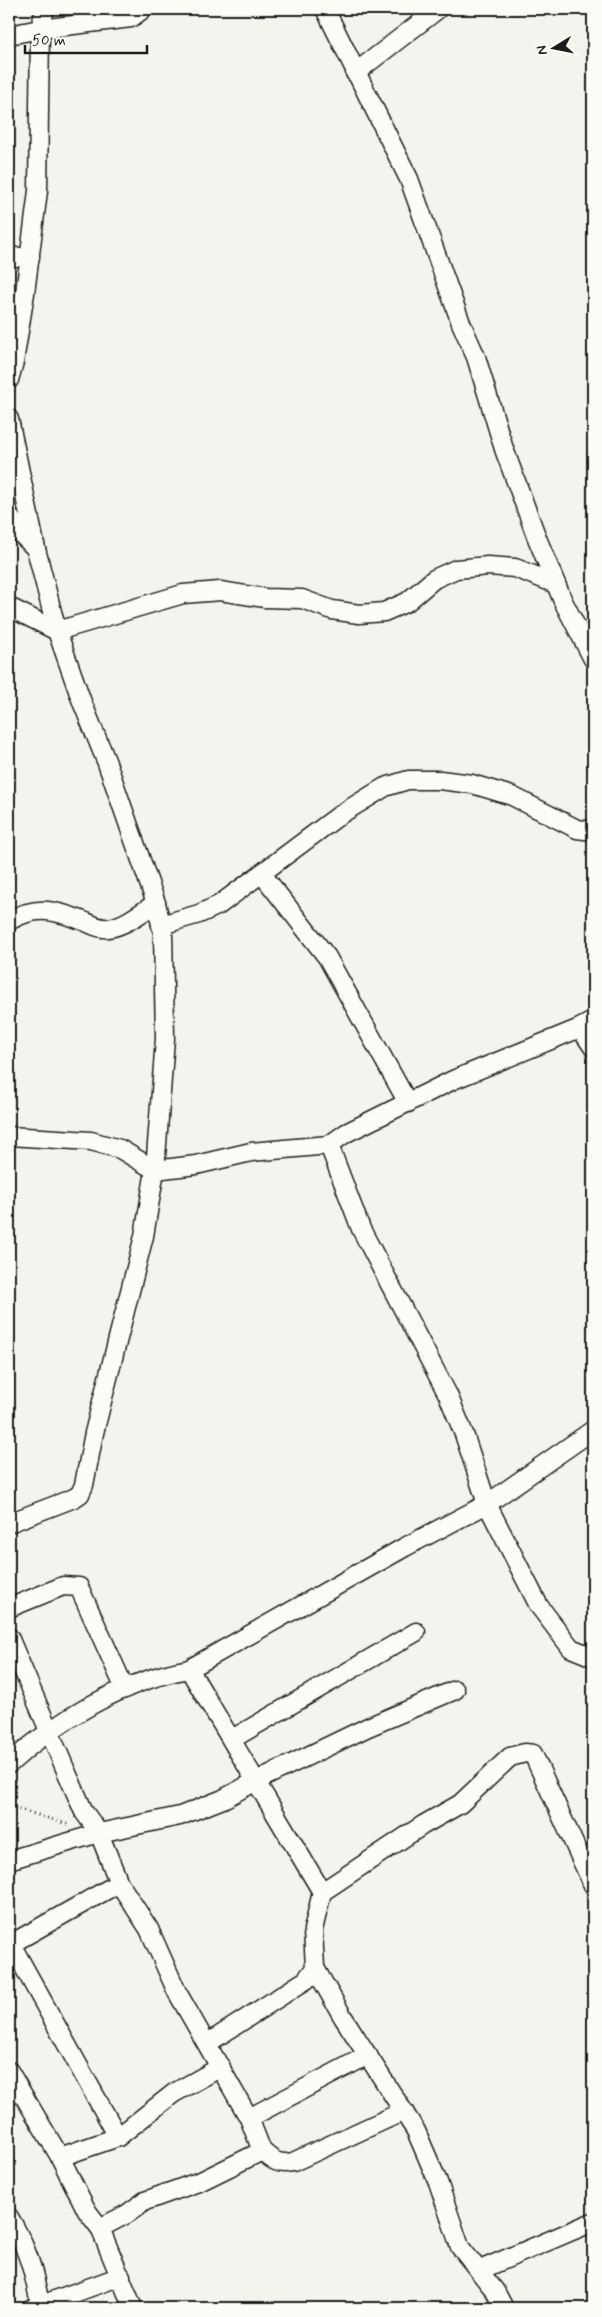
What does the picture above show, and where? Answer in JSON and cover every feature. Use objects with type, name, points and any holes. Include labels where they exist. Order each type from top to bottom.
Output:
[{"type":"street","points":[[9,380],[16,352],[38,191],[40,29],[45,9]]},
{"type":"street","points":[[9,35],[40,29],[132,18],[143,9]]},
{"type":"street","points":[[355,73],[438,9]]},
{"type":"street","points":[[329,10],[355,73],[385,129],[423,214],[461,322],[476,357],[504,449],[556,584],[579,635],[593,659]]},
{"type":"street","points":[[9,257],[30,257]]},
{"type":"street","points":[[9,419],[36,549],[57,631],[82,702],[107,763],[156,902],[161,925],[165,971],[165,1039],[155,1170],[144,1236],[82,1491],[74,1498],[9,1523]]},
{"type":"street","points":[[9,516],[20,533],[36,549]]},
{"type":"street","points":[[9,607],[57,631],[183,594],[220,591],[266,598],[302,599],[332,610],[359,614],[384,612],[407,602],[434,580],[456,569],[488,566],[515,568],[556,584]]},
{"type":"street","points":[[161,925],[199,914],[220,905],[341,814],[385,787],[408,780],[440,780],[472,784],[512,796],[577,829],[593,831]]},
{"type":"street","points":[[262,874],[327,957],[408,1103]]},
{"type":"street","points":[[9,921],[38,910],[60,912],[100,928],[110,928],[128,921],[156,902]]},
{"type":"street","points":[[9,1136],[91,1141],[120,1149],[155,1170],[196,1165],[251,1152],[329,1145],[346,1133],[453,1080],[586,1024],[593,1047]]},
{"type":"street","points":[[329,1145],[361,1229],[448,1395],[464,1434],[487,1504],[539,1606],[571,1648],[593,1657]]},
{"type":"street","points":[[9,1764],[49,1731],[125,1689],[166,1673],[190,1669],[487,1504],[593,1430]]},
{"type":"street","points":[[9,1608],[63,1586],[79,1587],[125,1689]]},
{"type":"street","points":[[232,1739],[416,1632]]},
{"type":"street","points":[[9,1637],[84,1812],[99,1833],[119,1883],[149,1929],[177,1992],[208,2042],[249,2118],[262,2151],[272,2160],[282,2164],[293,2162],[404,2111]]},
{"type":"street","points":[[190,1669],[322,1892]]},
{"type":"street","points":[[9,1860],[99,1833],[180,1816],[224,1799],[256,1781],[368,1727],[456,1690]]},
{"type":"street","points":[[504,2308],[495,2291],[460,2246],[438,2182],[416,2131],[315,1968],[313,1930],[322,1892],[423,1825],[460,1804],[510,1757],[525,1753],[534,1754],[593,1884]]},
{"type":"street","points":[[118,2137],[10,1945],[119,1883]]},
{"type":"street","points":[[208,2042],[306,1980],[315,1968]]},
{"type":"street","points":[[249,2118],[368,2055]]},
{"type":"street","points":[[60,2157],[118,2137],[174,2093],[221,2067]]},
{"type":"street","points":[[9,2070],[60,2157],[87,2211],[100,2228],[133,2308]]},
{"type":"street","points":[[100,2228],[145,2201],[201,2181],[262,2151]]},
{"type":"street","points":[[9,2217],[23,2241],[33,2268],[37,2306],[121,2276]]},
{"type":"street","points":[[480,2270],[593,2222]]},
{"type":"path","points":[[9,1806],[72,1825]]}]
